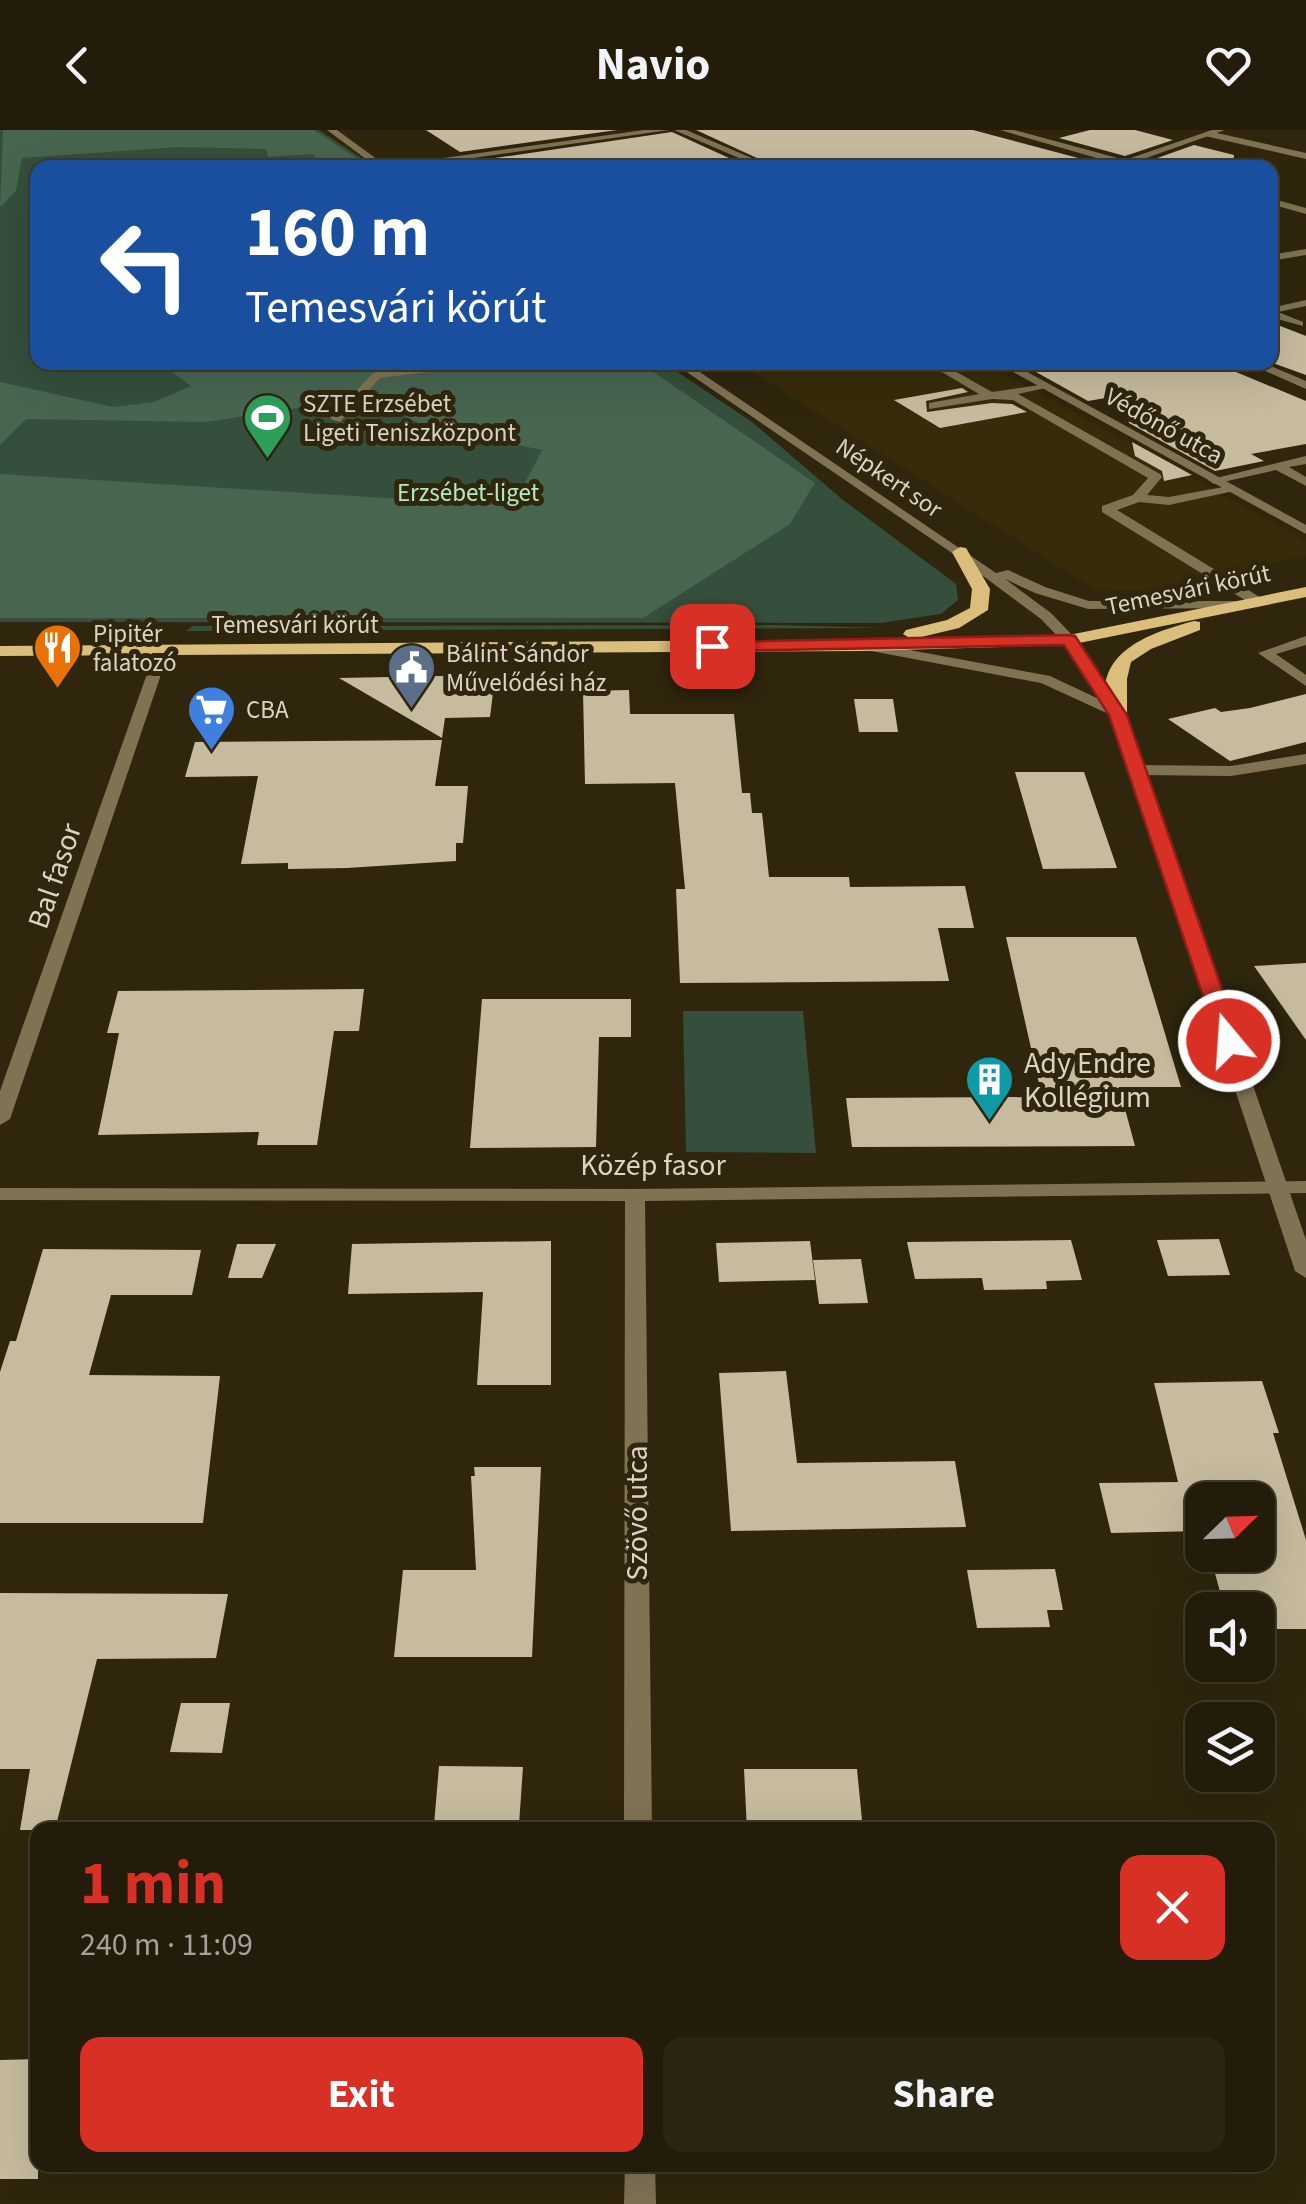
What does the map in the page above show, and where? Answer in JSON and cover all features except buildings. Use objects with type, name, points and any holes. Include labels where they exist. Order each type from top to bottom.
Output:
[{"type":"main road","points":[[864,646],[938,628],[979,610],[981,589],[960,552]]},
{"type":"main road","name":"Temesvári körút","points":[[0,651],[864,646],[1069,640],[1306,592]]},
{"type":"main road","points":[[1118,715],[1122,660],[1132,652],[1251,603]]},
{"type":"street","points":[[331,130],[374,160]]},
{"type":"street","points":[[437,160],[664,130]]},
{"type":"street","points":[[678,130],[751,160]]},
{"type":"street","points":[[1004,130],[1118,160]]},
{"type":"street","points":[[1132,160],[1220,130]]},
{"type":"street","points":[[1208,134],[1306,156]]},
{"type":"street","points":[[1278,203],[1306,210]]},
{"type":"street","points":[[1278,257],[1306,252]]},
{"type":"street","points":[[1278,310],[1306,303]]},
{"type":"street","points":[[1278,315],[1299,324]]},
{"type":"street","points":[[336,418],[377,375],[425,370]]},
{"type":"street","name":"Népkert sor","points":[[688,370],[960,552],[1046,616],[1069,640],[1118,715],[1139,770],[1306,1271]]},
{"type":"street","points":[[945,370],[990,395],[1016,397],[1156,477],[1138,498]]},
{"type":"street","name":"Védőnő utca","points":[[1014,370],[1306,530]]},
{"type":"street","points":[[1269,370],[1306,385]]},
{"type":"street","points":[[933,406],[1042,386]]},
{"type":"street","points":[[1214,480],[1306,460]]},
{"type":"street","points":[[1278,466],[1306,482]]},
{"type":"street","points":[[1229,488],[1169,501],[1138,498],[1107,509],[1251,603]]},
{"type":"street","points":[[960,552],[1040,590],[1088,605],[1251,603]]},
{"type":"street","points":[[1306,640],[1265,652],[1306,682]]},
{"type":"street","points":[[864,646],[1045,679],[1085,695],[1118,715]]},
{"type":"street","name":"Bal fasor","points":[[0,1119],[162,650]]},
{"type":"street","points":[[1139,770],[1231,771],[1306,759]]},
{"type":"street","name":"Közép fasor","points":[[0,1194],[635,1195],[1306,1187]]},
{"type":"street","name":"Szövő utca","points":[[635,1195],[638,1822]]},
{"type":"street","points":[[640,2172],[640,2204]]},
{"type":"shaded area","points":[[750,370],[998,370],[1306,541],[1306,556],[1145,590],[1097,591]]},
{"type":"green space","name":"Erzsébet-liget","points":[[0,130],[319,130],[364,160],[30,160],[30,370],[674,370],[752,422],[843,500],[956,584],[958,600],[941,614],[880,623],[0,622]]},
{"type":"green space","points":[[3,130],[314,130],[359,160],[316,160],[313,154],[268,157],[266,149],[179,147],[22,158],[16,191],[0,207]]},
{"type":"green space","points":[[169,370],[651,370],[815,483],[790,524],[643,618],[0,618],[0,474],[513,506],[542,450],[426,426],[382,406],[330,403],[206,422],[26,419],[0,445],[0,382],[113,407],[154,402],[191,386]]},
{"type":"green space","points":[[192,626],[885,628],[186,631]]},
{"type":"green space","points":[[683,1011],[803,1011],[816,1153],[686,1152]]},
{"type":"place","name":"SZTE Erzsébet Ligeti Teniszközpont","points":[[268,460]]},
{"type":"place","name":"Pipitér falatozó","points":[[58,690]]},
{"type":"place","name":"Bálint Sándor Művelődési ház","points":[[411,710]]},
{"type":"place","name":"CBA","points":[[211,752]]},
{"type":"place","name":"Ady Endre Kollégium","points":[[989,1122]]},
{"type":"route","points":[[712,646],[1069,640],[1118,715],[1229,1041]]}]
